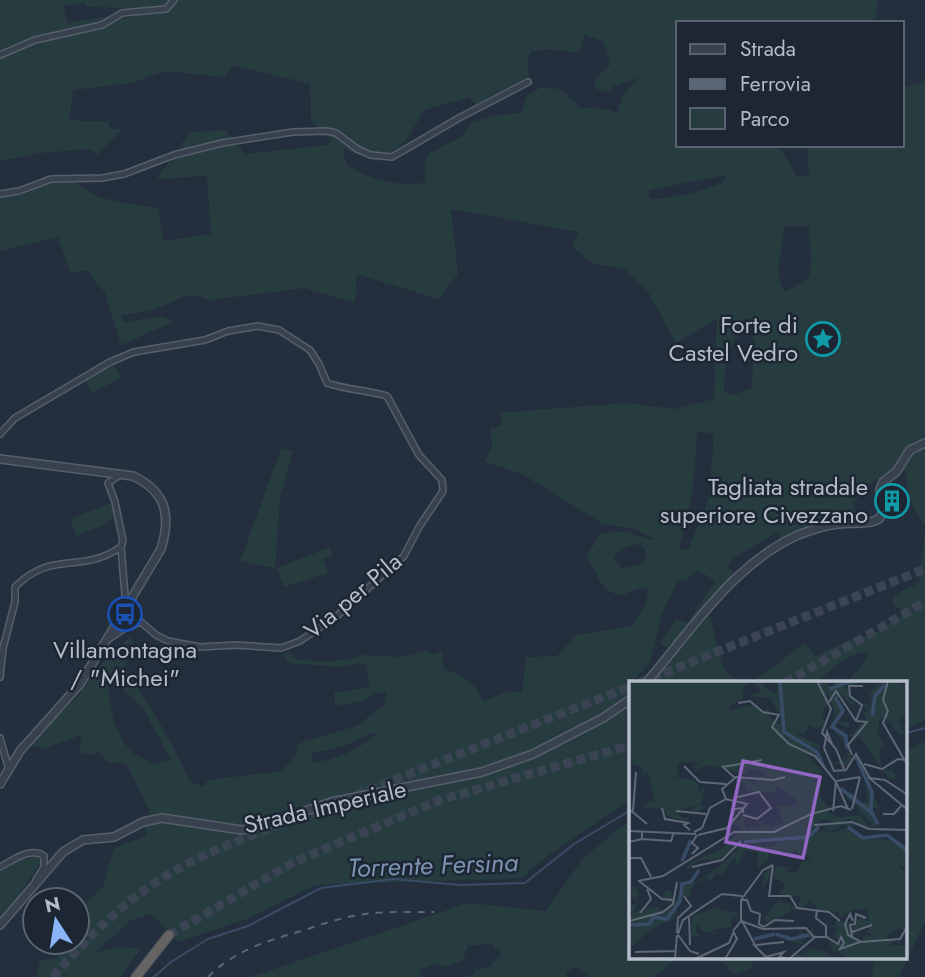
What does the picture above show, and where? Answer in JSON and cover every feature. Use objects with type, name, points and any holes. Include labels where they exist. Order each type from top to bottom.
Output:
[{"type":"highway","points":[[136,977],[169,935]]},
{"type":"street","points":[[0,55],[35,40],[102,25],[122,13],[166,9],[174,0]]},
{"type":"street","points":[[0,194],[19,191],[51,179],[102,178],[124,174],[174,155],[222,142],[293,132],[336,133],[371,155],[392,157],[528,82]]},
{"type":"street","name":"Via per Pila","points":[[0,435],[15,418],[110,362],[134,352],[205,340],[228,331],[258,326],[279,330],[310,350],[327,383],[350,391],[368,391],[387,396],[419,455],[442,480],[443,491],[404,556],[348,607],[300,640],[281,648],[236,645],[200,647],[169,641],[156,635],[141,622],[125,628],[107,640]]},
{"type":"street","points":[[648,681],[695,623],[739,576],[781,544],[813,529],[837,524],[873,523],[880,518],[883,510],[880,489],[883,482],[896,472],[910,450],[925,443]]},
{"type":"street","points":[[0,459],[133,476],[153,487],[164,504],[167,520],[161,550],[107,640],[72,695],[20,751],[0,784]]},
{"type":"street","points":[[121,474],[108,483],[123,541],[121,547],[126,608]]},
{"type":"street","points":[[0,677],[3,648],[16,602],[15,587],[42,567],[100,559],[121,547]]},
{"type":"street","name":"Strada Imperiale","points":[[35,886],[62,852],[83,840],[114,837],[143,822],[162,818],[243,831],[331,802],[482,772],[533,754],[603,718],[629,700]]},
{"type":"street","points":[[0,738],[9,770]]},
{"type":"street","points":[[0,867],[33,852],[40,852],[44,856],[44,867],[34,886]]},
{"type":"street","name":"Strada Imperiale","points":[[0,925],[21,903]]},
{"type":"green space","points":[[0,0],[878,0],[875,21],[676,21],[676,147],[779,147],[797,176],[809,176],[807,147],[904,147],[904,87],[919,84],[925,79],[925,526],[911,500],[906,472],[893,469],[860,491],[853,505],[856,517],[817,524],[779,540],[780,530],[734,558],[727,568],[732,570],[733,576],[707,604],[724,670],[739,681],[642,681],[667,648],[660,644],[676,619],[688,623],[715,581],[698,570],[685,581],[678,581],[662,613],[650,663],[633,681],[629,681],[629,800],[538,863],[522,878],[317,885],[247,919],[178,942],[152,914],[131,920],[96,952],[122,947],[141,948],[120,977],[36,977],[40,960],[57,959],[58,956],[91,956],[91,898],[103,887],[114,848],[147,836],[145,827],[149,810],[126,763],[107,762],[98,752],[90,755],[80,753],[81,735],[46,748],[29,745],[79,695],[106,659],[130,637],[134,644],[124,666],[167,735],[190,781],[203,787],[208,780],[282,771],[298,752],[297,744],[356,726],[385,705],[386,692],[374,694],[363,701],[335,706],[334,693],[370,687],[366,663],[341,667],[288,663],[283,654],[288,652],[298,660],[316,662],[345,660],[362,655],[401,657],[427,651],[434,655],[442,650],[443,668],[467,680],[483,702],[504,693],[522,691],[526,657],[557,656],[576,635],[631,626],[645,605],[649,589],[642,587],[620,596],[605,589],[586,557],[601,533],[626,532],[652,540],[654,538],[631,528],[603,524],[522,474],[485,462],[492,447],[490,428],[502,426],[500,413],[626,403],[675,409],[714,399],[717,319],[676,343],[648,292],[623,268],[594,264],[572,247],[578,232],[451,209],[458,274],[438,299],[357,274],[355,303],[305,288],[209,300],[187,296],[155,309],[121,316],[124,322],[162,316],[173,322],[121,345],[105,293],[88,271],[70,272],[58,237],[0,251],[0,197],[18,196],[50,183],[74,180],[82,188],[102,198],[158,208],[164,241],[211,234],[207,176],[157,179],[190,132],[226,130],[245,154],[327,145],[332,140],[311,120],[310,84],[232,65],[225,77],[165,71],[131,83],[73,90],[69,120],[108,122],[110,129],[122,129],[97,155],[91,149],[40,153],[0,161]],"holes":[[[85,2],[87,7],[133,8],[135,15],[120,19],[116,15],[67,23],[64,6]],[[584,35],[604,42],[610,65],[594,80],[596,89],[610,93],[614,86],[638,78],[622,97],[617,113],[607,109],[581,108],[560,89],[541,87],[527,96],[521,113],[498,115],[472,122],[462,136],[430,153],[424,164],[424,183],[383,181],[364,175],[346,164],[343,148],[376,162],[404,143],[425,110],[469,97],[477,106],[529,77],[527,61],[532,51],[548,49],[580,53]],[[725,175],[726,179],[701,191],[666,198],[649,198],[649,190]],[[785,226],[809,226],[809,277],[786,292],[779,270]],[[754,320],[752,388],[733,395],[724,392],[729,352],[743,322]],[[697,431],[714,434],[709,498],[688,550],[679,548],[690,505]],[[636,544],[645,548],[647,556],[642,564],[623,568],[614,559],[620,549]],[[109,676],[144,710],[171,760],[155,764],[135,754],[128,747],[113,718]],[[375,732],[376,735],[354,749],[313,763],[312,753],[341,747]]]},
{"type":"green space","points":[[113,363],[121,378],[92,393],[84,378]]},
{"type":"green space","points":[[281,449],[293,451],[280,497],[275,568],[240,561]]},
{"type":"green space","points":[[113,503],[116,516],[77,536],[70,519]]},
{"type":"green space","points":[[925,529],[925,720],[908,728],[908,681],[848,681],[866,660],[868,655],[862,652],[843,660],[818,681],[754,681],[805,643],[816,656],[844,642],[881,630],[906,612],[892,604],[895,595],[919,583]]},
{"type":"green space","points":[[330,547],[333,556],[323,559],[328,573],[284,587],[277,568]]},
{"type":"green space","points":[[925,741],[925,921],[908,958],[908,751]]},
{"type":"green space","points":[[629,821],[629,960],[674,960],[653,977],[591,977],[575,967],[565,973],[569,977],[464,977],[473,975],[475,970],[488,967],[502,953],[495,949],[493,943],[468,946],[463,960],[447,967],[436,964],[420,970],[421,977],[251,977],[468,903],[546,911],[583,858]]},
{"type":"green space","points":[[36,857],[41,862],[25,886],[21,886],[17,898],[0,916],[0,872],[22,860]]},
{"type":"green space","points":[[719,960],[753,960],[751,968],[736,975]]},
{"type":"green space","points":[[874,960],[907,960],[899,977],[872,976]]},
{"type":"waterway","name":"Torrente Fersina","points":[[908,732],[925,728]]},
{"type":"waterway","name":"Torrente Fersina","points":[[154,977],[171,962],[208,939],[248,926],[321,888],[394,879],[460,885],[525,883],[574,844],[629,811]]},
{"type":"tunnel","points":[[644,681],[925,569]]},
{"type":"tunnel","points":[[788,681],[925,602]]},
{"type":"tunnel","points":[[356,795],[629,687]]},
{"type":"tunnel","points":[[169,935],[294,862],[440,800],[629,746]]},
{"type":"tunnel","points":[[53,977],[107,921],[169,874],[229,844],[337,803]]},
{"type":"railway","points":[[208,977],[229,960],[253,947],[331,921],[377,913],[434,912]]},
{"type":"place","name":"Forte di Castel Vedro","points":[[823,339]]},
{"type":"place","name":"Tagliata stradale superiore Civezzano","points":[[892,501]]},
{"type":"place","name":"Villamontagna / \"Michei\"","points":[[125,614]]}]
